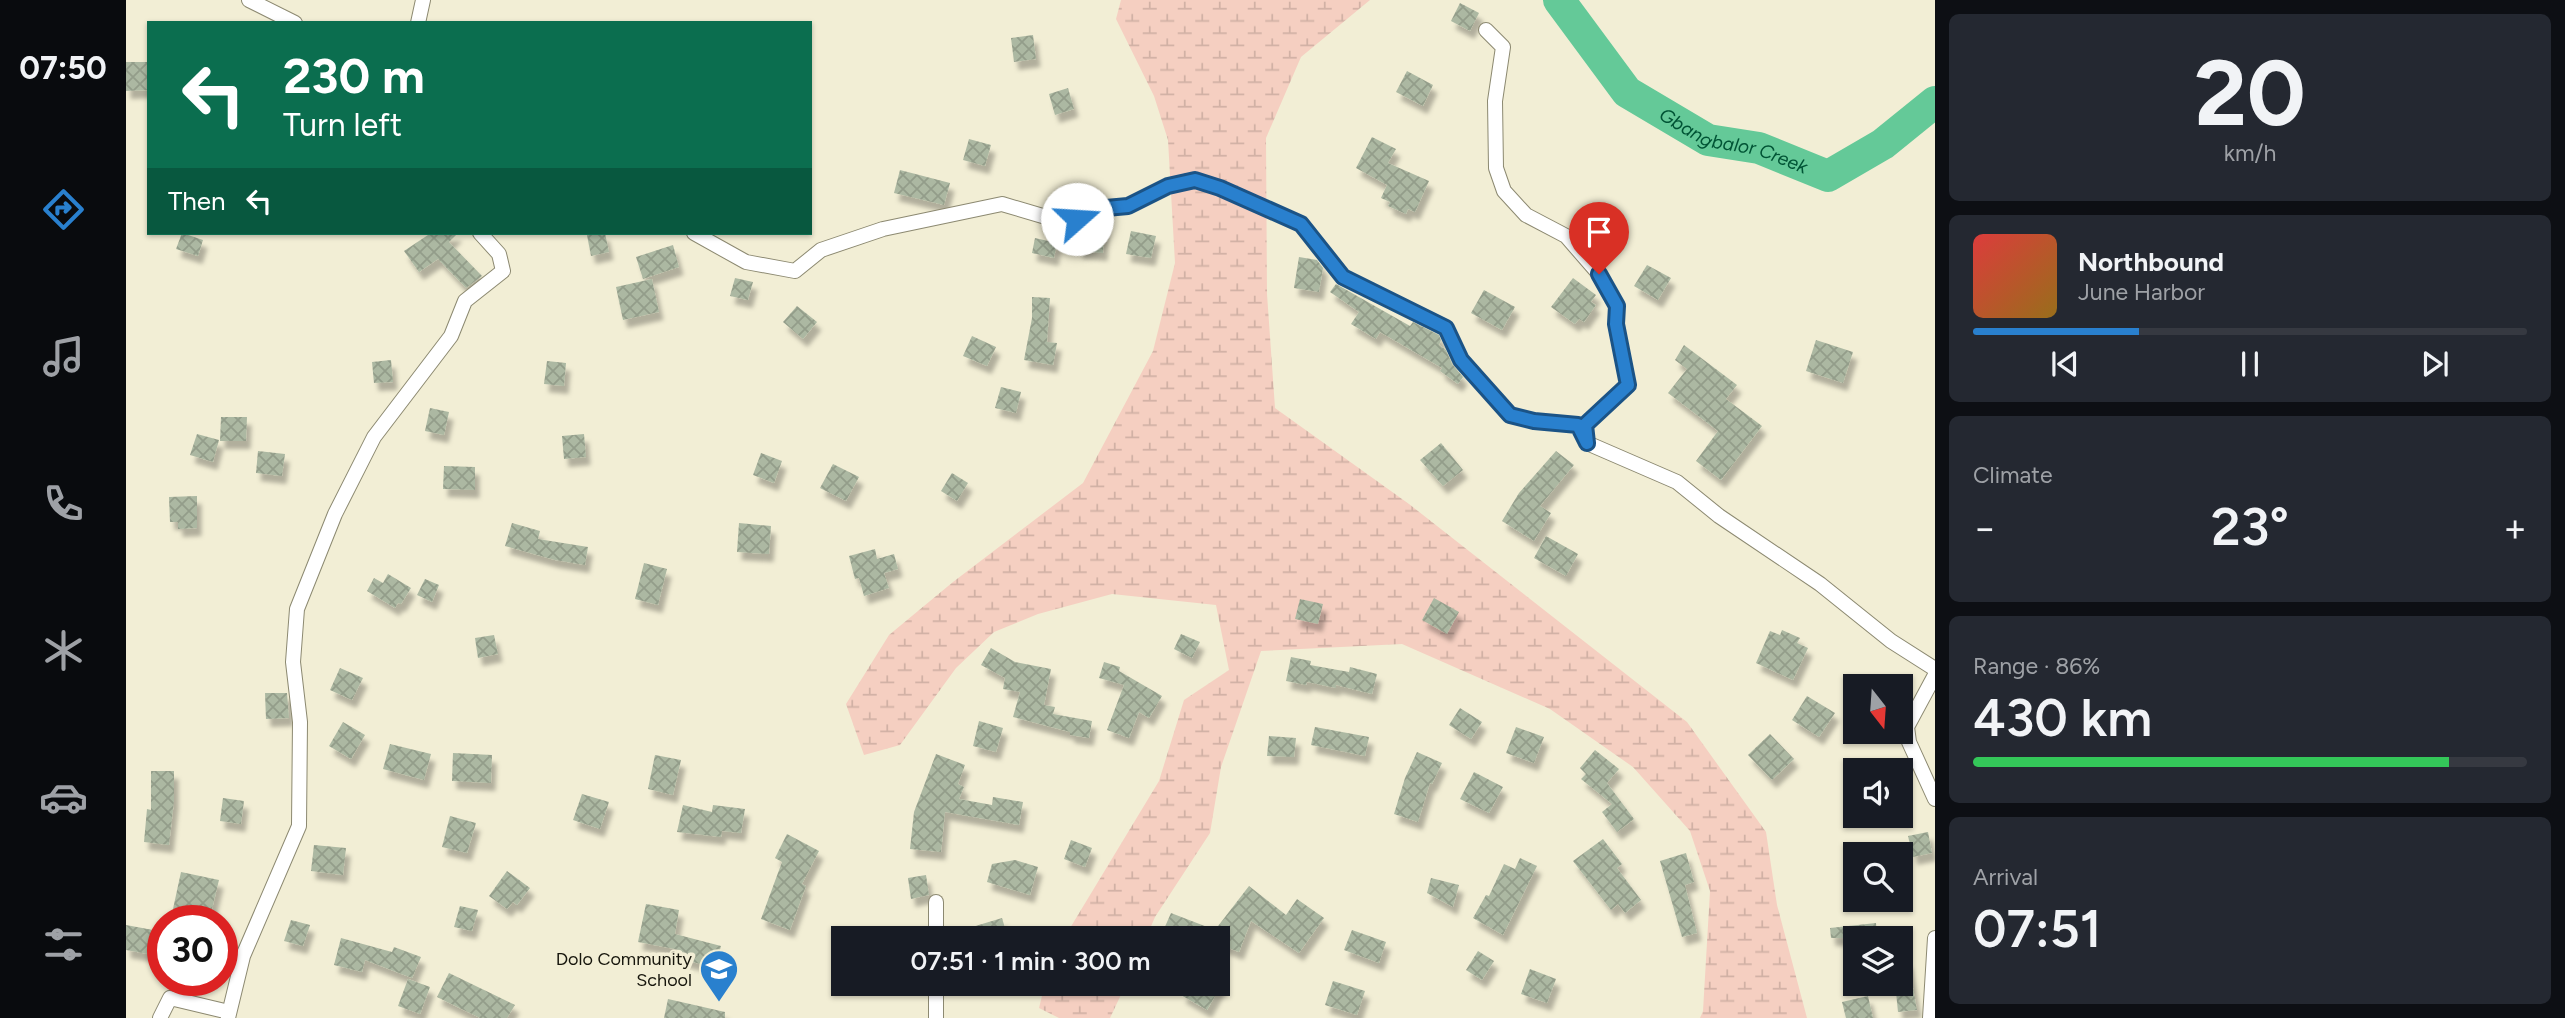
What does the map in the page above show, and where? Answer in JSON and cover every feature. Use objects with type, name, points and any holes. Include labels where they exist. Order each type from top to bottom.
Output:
[{"type":"street","points":[[248,0],[291,21]]},
{"type":"street","points":[[418,21],[423,0]]},
{"type":"street","points":[[1486,30],[1503,47],[1495,101],[1496,169],[1504,191],[1526,215],[1566,236],[1599,274],[1617,306],[1616,324],[1628,385],[1585,425],[1587,443]]},
{"type":"street","points":[[698,235],[746,262],[795,271],[821,250],[883,229],[1002,204],[1046,217],[1077,219],[1106,208],[1128,206],[1168,186],[1195,180],[1220,188],[1301,224],[1343,277],[1446,328],[1461,360],[1510,415],[1534,421],[1578,425],[1587,443],[1677,482],[1719,516],[1820,584],[1891,640],[1935,669]]},
{"type":"street","points":[[160,1018],[170,998],[228,1015],[243,956],[299,826],[300,722],[293,662],[297,610],[335,514],[374,437],[451,336],[465,300],[503,271],[499,254],[483,235]]},
{"type":"street","points":[[1935,675],[1907,727],[1909,742],[1935,799]]},
{"type":"street","points":[[936,902],[936,926]]},
{"type":"street","points":[[1930,1018],[1935,938]]},
{"type":"street","points":[[936,996],[936,1018]]},
{"type":"green space","points":[[1121,0],[1370,0],[1301,57],[1266,138],[1267,294],[1275,408],[1409,504],[1687,722],[1766,832],[1777,905],[1807,1018],[1700,1018],[1703,1011],[1710,891],[1690,831],[1633,767],[1550,709],[1402,644],[1261,651],[1221,767],[1210,833],[1151,926],[1071,926],[1159,781],[1184,700],[1229,670],[1216,605],[1112,594],[1038,614],[994,632],[956,668],[900,745],[864,755],[846,704],[889,635],[953,582],[1083,483],[1153,351],[1175,263],[1168,140],[1154,96],[1116,19]]},
{"type":"green space","points":[[1042,996],[1120,996],[1110,1018],[1059,1018],[1039,1008]]},
{"type":"building","points":[[1460,3],[1479,13],[1470,31],[1451,21]]},
{"type":"building","points":[[1033,35],[1036,59],[1014,62],[1011,38]]},
{"type":"building","points":[[126,62],[147,62],[147,90],[126,91]]},
{"type":"building","points":[[1407,71],[1433,85],[1423,106],[1396,92]]},
{"type":"building","points":[[1068,88],[1074,109],[1055,115],[1049,94]]},
{"type":"building","points":[[1372,137],[1396,149],[1388,163],[1429,181],[1415,212],[1408,209],[1406,214],[1388,206],[1390,202],[1381,198],[1387,185],[1356,168]]},
{"type":"building","points":[[969,139],[991,145],[985,166],[963,160]]},
{"type":"building","points":[[900,170],[950,183],[944,205],[894,193]]},
{"type":"building","points":[[1094,223],[1105,224],[1103,253],[1078,251],[1080,228]]},
{"type":"building","points":[[1131,231],[1156,236],[1151,258],[1126,254]]},
{"type":"building","points":[[181,235],[203,240],[198,256],[176,249]]},
{"type":"building","points":[[428,235],[456,235],[449,242],[482,276],[466,288],[438,259],[419,272],[404,251]]},
{"type":"building","points":[[587,235],[605,235],[609,252],[591,256]]},
{"type":"building","points":[[1035,238],[1057,243],[1054,258],[1032,253]]},
{"type":"building","points":[[673,245],[679,267],[643,279],[636,257]]},
{"type":"building","points":[[1299,257],[1317,260],[1323,268],[1319,292],[1294,288]]},
{"type":"building","points":[[1647,265],[1671,278],[1658,300],[1634,286]]},
{"type":"building","points":[[735,278],[753,282],[748,300],[730,296]]},
{"type":"building","points":[[1573,278],[1596,295],[1591,302],[1596,305],[1584,322],[1579,319],[1575,324],[1551,307]]},
{"type":"building","points":[[652,279],[659,312],[623,320],[616,287]]},
{"type":"building","points":[[1336,284],[1410,326],[1413,322],[1439,335],[1439,345],[1446,350],[1452,364],[1463,377],[1458,384],[1440,371],[1442,368],[1380,332],[1376,339],[1351,324],[1359,312],[1330,292]]},
{"type":"building","points":[[1484,290],[1515,307],[1502,330],[1471,313]]},
{"type":"building","points":[[1032,297],[1050,298],[1047,342],[1057,343],[1053,365],[1024,360],[1032,318]]},
{"type":"building","points":[[797,306],[817,322],[803,339],[783,322]]},
{"type":"building","points":[[972,336],[996,347],[987,366],[963,356]]},
{"type":"building","points":[[1816,340],[1853,352],[1843,383],[1806,371]]},
{"type":"building","points":[[1684,345],[1737,385],[1726,399],[1762,426],[1721,480],[1696,461],[1718,431],[1668,393],[1687,369],[1675,360]]},
{"type":"building","points":[[391,360],[393,382],[374,383],[372,362]]},
{"type":"building","points":[[547,361],[566,363],[564,386],[544,384]]},
{"type":"building","points":[[1001,387],[1021,392],[1016,413],[995,408]]},
{"type":"building","points":[[430,408],[449,412],[444,435],[425,431]]},
{"type":"building","points":[[221,417],[247,417],[246,441],[220,441]]},
{"type":"building","points":[[197,434],[219,440],[213,462],[190,455]]},
{"type":"building","points":[[584,434],[586,457],[564,459],[562,436]]},
{"type":"building","points":[[1441,443],[1463,470],[1443,486],[1420,460]]},
{"type":"building","points":[[258,451],[285,454],[282,476],[256,473]]},
{"type":"building","points":[[1556,451],[1574,465],[1540,506],[1551,513],[1534,541],[1502,521],[1519,493]]},
{"type":"building","points":[[761,453],[782,461],[774,483],[753,475]]},
{"type":"building","points":[[833,464],[859,477],[846,501],[820,488]]},
{"type":"building","points":[[444,466],[475,467],[475,490],[443,489]]},
{"type":"building","points":[[952,473],[968,483],[957,501],[941,491]]},
{"type":"building","points":[[197,496],[197,528],[178,529],[178,522],[170,522],[169,497]]},
{"type":"building","points":[[512,523],[540,531],[538,539],[588,547],[585,565],[505,546]]},
{"type":"building","points":[[739,523],[771,526],[769,554],[737,552]]},
{"type":"building","points":[[1546,536],[1578,554],[1566,576],[1534,558]]},
{"type":"building","points":[[875,549],[877,559],[894,554],[898,569],[884,573],[889,588],[864,596],[859,578],[855,579],[849,556]]},
{"type":"building","points":[[644,563],[667,569],[658,605],[635,599]]},
{"type":"building","points":[[388,574],[411,588],[401,604],[398,603],[395,608],[367,591],[374,578],[383,583]]},
{"type":"building","points":[[425,579],[439,585],[432,602],[417,595]]},
{"type":"building","points":[[1434,598],[1459,612],[1447,634],[1422,620]]},
{"type":"building","points":[[1300,599],[1323,604],[1318,624],[1295,619]]},
{"type":"building","points":[[1782,630],[1800,638],[1797,643],[1808,648],[1793,680],[1756,663],[1770,631],[1780,635]]},
{"type":"building","points":[[1181,634],[1200,642],[1192,658],[1174,649]]},
{"type":"building","points":[[494,635],[498,654],[478,658],[475,638]]},
{"type":"building","points":[[991,648],[1015,662],[1051,669],[1044,705],[1055,707],[1053,714],[1092,721],[1089,738],[1070,735],[1070,732],[1013,717],[1020,692],[1003,689],[1005,678],[981,665]]},
{"type":"building","points":[[1291,657],[1311,661],[1310,665],[1349,672],[1350,667],[1377,674],[1372,694],[1336,685],[1336,688],[1286,681]]},
{"type":"building","points":[[1104,662],[1120,667],[1119,671],[1162,696],[1149,718],[1139,712],[1129,738],[1107,730],[1124,685],[1099,678]]},
{"type":"building","points":[[340,668],[363,678],[352,700],[330,690]]},
{"type":"building","points":[[265,693],[287,693],[289,718],[266,719]]},
{"type":"building","points":[[1807,696],[1835,713],[1819,737],[1792,720]]},
{"type":"building","points":[[1460,708],[1482,722],[1471,739],[1449,725]]},
{"type":"building","points":[[979,721],[1003,728],[996,752],[973,746]]},
{"type":"building","points":[[343,722],[365,735],[351,759],[329,746]]},
{"type":"building","points":[[1315,727],[1369,737],[1365,756],[1311,745]]},
{"type":"building","points":[[1516,727],[1544,737],[1534,763],[1506,753]]},
{"type":"building","points":[[1770,734],[1794,759],[1772,780],[1748,755]]},
{"type":"building","points":[[1269,736],[1296,738],[1294,757],[1267,756]]},
{"type":"building","points":[[390,744],[431,754],[424,780],[383,769]]},
{"type":"building","points":[[1595,750],[1619,769],[1607,783],[1634,819],[1617,832],[1602,812],[1612,804],[1581,779],[1586,774],[1580,768]]},
{"type":"building","points":[[1417,752],[1442,763],[1432,784],[1430,783],[1418,822],[1394,814],[1405,778]]},
{"type":"building","points":[[453,753],[492,755],[491,783],[452,781]]},
{"type":"building","points":[[936,754],[965,765],[958,784],[964,787],[959,799],[992,805],[993,797],[1023,802],[1019,825],[945,812],[941,852],[910,849],[914,812]]},
{"type":"building","points":[[655,755],[681,760],[673,795],[648,789]]},
{"type":"building","points":[[151,771],[174,771],[169,845],[144,842],[147,809],[151,810]]},
{"type":"building","points":[[1474,772],[1503,787],[1489,813],[1460,799]]},
{"type":"building","points":[[582,794],[609,802],[600,829],[573,820]]},
{"type":"building","points":[[223,798],[244,801],[241,824],[220,821]]},
{"type":"building","points":[[683,805],[712,812],[713,805],[745,809],[741,833],[722,831],[721,837],[677,832]]},
{"type":"building","points":[[450,816],[476,823],[467,853],[442,847]]},
{"type":"building","points":[[1928,832],[1932,853],[1913,857],[1913,842],[1909,842],[1908,836]]},
{"type":"building","points":[[787,834],[819,851],[802,884],[806,886],[790,930],[761,919],[782,862],[775,858]]},
{"type":"building","points":[[1603,839],[1622,864],[1617,868],[1641,900],[1625,913],[1618,904],[1611,910],[1573,861]]},
{"type":"building","points":[[1071,840],[1092,848],[1085,867],[1064,859]]},
{"type":"building","points":[[314,845],[346,848],[343,875],[311,871]]},
{"type":"building","points":[[1686,853],[1694,882],[1685,885],[1697,933],[1682,937],[1660,861]]},
{"type":"building","points":[[1520,858],[1537,866],[1503,935],[1473,918],[1486,895],[1489,896],[1504,864],[1515,869]]},
{"type":"building","points":[[1015,860],[1038,867],[1030,895],[987,882],[992,864]]},
{"type":"building","points":[[507,871],[530,888],[517,905],[513,902],[507,909],[489,896]]},
{"type":"building","points":[[181,872],[219,880],[213,905],[174,905]]},
{"type":"building","points":[[926,875],[929,895],[911,899],[908,878]]},
{"type":"building","points":[[1431,878],[1459,885],[1453,907],[1427,893]]},
{"type":"building","points":[[1249,886],[1286,915],[1297,899],[1324,918],[1299,953],[1251,921],[1239,952],[1230,949],[1230,926],[1218,926]]},
{"type":"building","points":[[646,904],[679,910],[675,934],[721,946],[718,957],[707,955],[704,965],[677,958],[680,950],[638,942]]},
{"type":"building","points":[[460,906],[478,910],[472,931],[454,927]]},
{"type":"building","points":[[1171,913],[1205,926],[1165,926]]},
{"type":"building","points":[[1002,918],[1004,926],[976,926]]},
{"type":"building","points":[[291,920],[310,925],[303,946],[284,941]]},
{"type":"building","points":[[1876,923],[1876,926],[1848,926]]},
{"type":"building","points":[[126,925],[147,929],[147,954],[126,950]]},
{"type":"building","points":[[1843,927],[1843,938],[1831,938],[1830,928]]},
{"type":"building","points":[[1352,930],[1386,942],[1379,963],[1344,950]]},
{"type":"building","points":[[341,938],[392,952],[394,947],[421,957],[412,978],[365,960],[362,972],[334,965]]},
{"type":"building","points":[[1478,951],[1494,961],[1482,980],[1466,970]]},
{"type":"building","points":[[1530,969],[1556,979],[1547,1003],[1521,994]]},
{"type":"building","points":[[449,973],[515,1005],[507,1018],[480,1018],[437,997]]},
{"type":"building","points":[[408,979],[430,987],[420,1014],[398,1006]]},
{"type":"building","points":[[1333,981],[1365,991],[1357,1015],[1325,1005]]},
{"type":"building","points":[[1913,988],[1917,1010],[1898,1012],[1896,996],[1913,996]]},
{"type":"building","points":[[1183,996],[1215,996],[1207,1010]]},
{"type":"building","points":[[1868,996],[1873,1018],[1846,1018],[1842,1002]]},
{"type":"building","points":[[668,999],[725,1012],[725,1018],[664,1018]]},
{"type":"waterway","name":"Gbangbalor Creek","points":[[1559,0],[1627,92],[1708,140],[1759,148],[1828,176],[1883,144],[1935,102]]},
{"type":"place","name":"Dolo Community School","points":[[719,1003]]},
{"type":"route","points":[[1077,219],[1106,208],[1128,206],[1168,186],[1195,180],[1220,188],[1301,224],[1343,277],[1446,328],[1461,360],[1510,415],[1534,421],[1578,425],[1587,443],[1585,425],[1628,385],[1616,324],[1617,306],[1599,274]]}]
